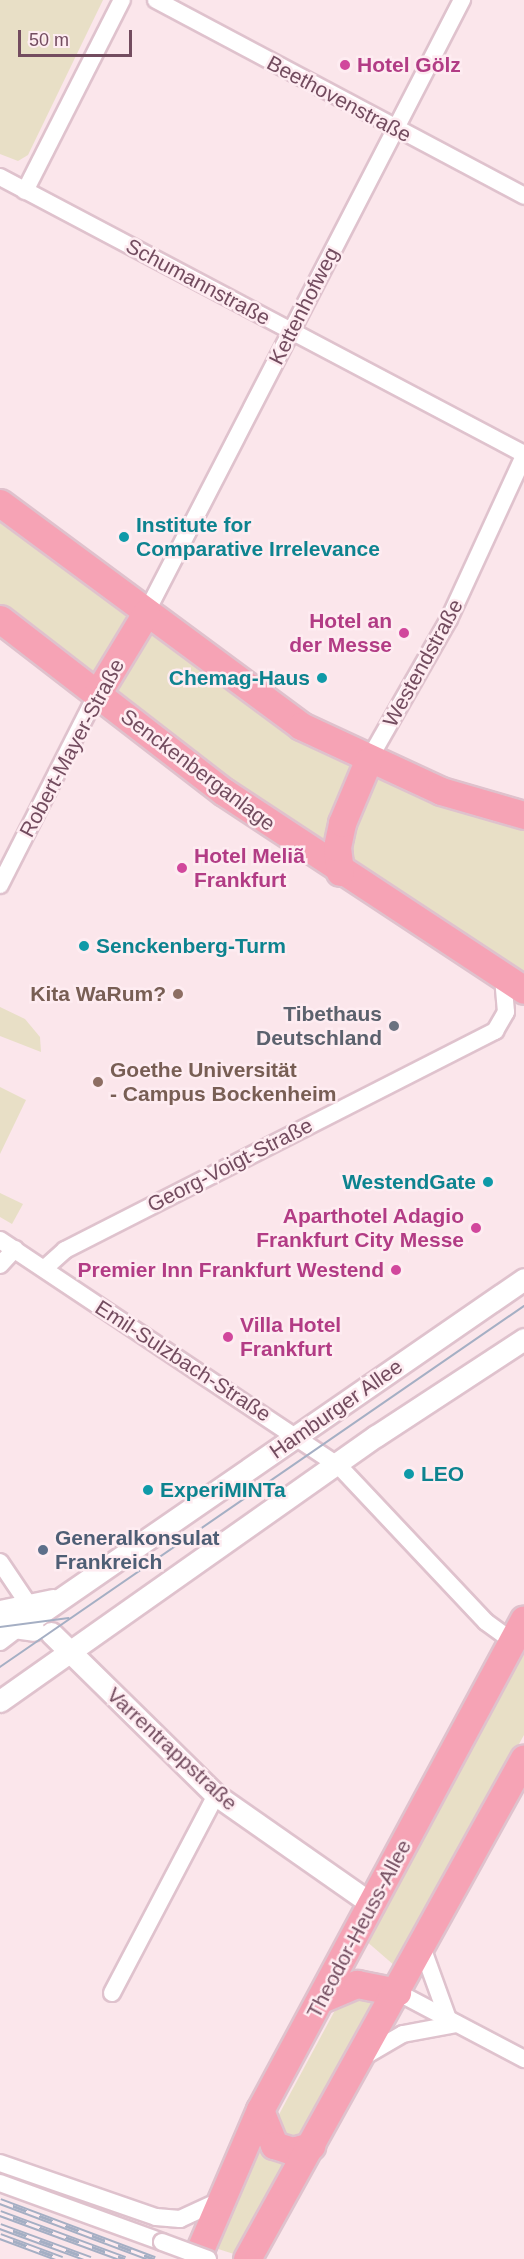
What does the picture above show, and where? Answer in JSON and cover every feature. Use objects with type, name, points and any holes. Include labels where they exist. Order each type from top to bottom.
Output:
[{"type":"main road","points":[[0,503],[272,708],[368,761],[449,794],[524,815]]},
{"type":"main road","name":"Robert-Mayer-Straße","points":[[97,694],[146,613]]},
{"type":"main road","name":"Senckenberganlage","points":[[0,619],[224,792],[340,872],[514,983]]},
{"type":"main road","name":"Westendstraße","points":[[340,872],[337,847],[342,823],[368,761]]},
{"type":"main road","name":"Theodor-Heuss-Allee","points":[[200,2255],[219,2201],[260,2110],[373,1905],[518,1630]]},
{"type":"main road","points":[[247,2259],[359,2061],[524,1758]]},
{"type":"main road","points":[[321,2000],[357,1984],[397,1992]]},
{"type":"main road","points":[[260,2110],[274,2145],[292,2151],[311,2146]]},
{"type":"street","points":[[25,191],[122,0]]},
{"type":"street","name":"Beethovenstraße","points":[[156,0],[524,196]]},
{"type":"street","name":"Kettenhofweg","points":[[146,613],[462,0]]},
{"type":"street","name":"Schumannstraße","points":[[0,177],[524,455]]},
{"type":"street","name":"Westendstraße","points":[[368,761],[449,619],[524,455]]},
{"type":"street","name":"Robert-Mayer-Straße","points":[[0,885],[97,694]]},
{"type":"street","name":"Georg-Voigt-Straße","points":[[45,1268],[65,1250],[495,1030],[506,1012],[514,983]]},
{"type":"street","name":"Emil-Sulzbach-Straße","points":[[0,1240],[339,1466],[486,1622],[518,1630]]},
{"type":"street","points":[[0,1265],[15,1249]]},
{"type":"street","name":"Hamburger Allee","points":[[21,1619],[73,1592],[524,1279]]},
{"type":"street","points":[[0,1701],[70,1651],[106,1631],[339,1466],[524,1339]]},
{"type":"street","points":[[0,1562],[21,1619]]},
{"type":"street","points":[[0,1611],[51,1633],[106,1631]]},
{"type":"street","points":[[0,1642],[21,1619]]},
{"type":"street","name":"Varrentrappstraße","points":[[51,1633],[216,1794],[373,1905]]},
{"type":"street","points":[[112,1993],[216,1794]]},
{"type":"street","points":[[422,1947],[436,1996],[454,2022]]},
{"type":"street","points":[[397,1992],[524,2059]]},
{"type":"street","points":[[359,2061],[403,2034],[454,2022]]},
{"type":"street","points":[[0,2163],[156,2217],[180,2218],[219,2201]]},
{"type":"street","points":[[0,2183],[200,2255]]},
{"type":"shaded area","points":[[0,0],[103,0],[28,155],[18,161],[0,154]]},
{"type":"shaded area","points":[[0,518],[130,614],[95,674],[0,610]]},
{"type":"shaded area","points":[[152,634],[353,765],[327,844],[227,782],[116,694]]},
{"type":"shaded area","points":[[376,777],[450,807],[524,826],[524,974],[353,863],[350,841]]},
{"type":"shaded area","points":[[0,1007],[25,1019],[40,1037],[41,1052],[0,1036]]},
{"type":"shaded area","points":[[0,1087],[26,1100],[0,1154]]},
{"type":"shaded area","points":[[0,1193],[23,1204],[12,1224],[0,1217]]},
{"type":"shaded area","points":[[524,1642],[524,1735],[395,1966],[365,1940]]},
{"type":"shaded area","points":[[350,1994],[376,1997],[304,2132],[297,2138],[282,2136],[276,2120],[340,2001]]},
{"type":"shaded area","points":[[261,2136],[288,2160],[237,2255],[215,2248]]},
{"type":"tram line","points":[[0,1667],[524,1306]]},
{"type":"tram line","points":[[0,1627],[68,1618]]},
{"type":"railway","points":[[0,2201],[154,2259]]},
{"type":"railway","points":[[0,2213],[125,2259]]},
{"type":"railway","points":[[0,2226],[90,2259]]},
{"type":"railway","points":[[0,2236],[62,2259]]},
{"type":"place","name":"Hotel Gölz","points":[[345,65]]},
{"type":"place","name":"Institute for Comparative Irrelevance","points":[[124,537]]},
{"type":"place","name":"Hotel an der Messe","points":[[404,633]]},
{"type":"place","name":"Chemag-Haus","points":[[322,678]]},
{"type":"place","name":"Hotel Meliã Frankfurt","points":[[182,868]]},
{"type":"place","name":"Senckenberg-Turm","points":[[84,946]]},
{"type":"place","name":"Kita WaRum?","points":[[178,994]]},
{"type":"place","name":"Tibethaus Deutschland","points":[[394,1026]]},
{"type":"place","name":"Goethe Universität - Campus Bockenheim","points":[[98,1082]]},
{"type":"place","name":"WestendGate","points":[[488,1182]]},
{"type":"place","name":"Aparthotel Adagio Frankfurt City Messe","points":[[476,1228]]},
{"type":"place","name":"Premier Inn Frankfurt Westend","points":[[396,1270]]},
{"type":"place","name":"Villa Hotel Frankfurt","points":[[228,1337]]},
{"type":"place","name":"LEO","points":[[409,1474]]},
{"type":"place","name":"ExperiMINTa","points":[[148,1490]]},
{"type":"place","name":"Generalkonsulat Frankreich","points":[[43,1550]]}]
